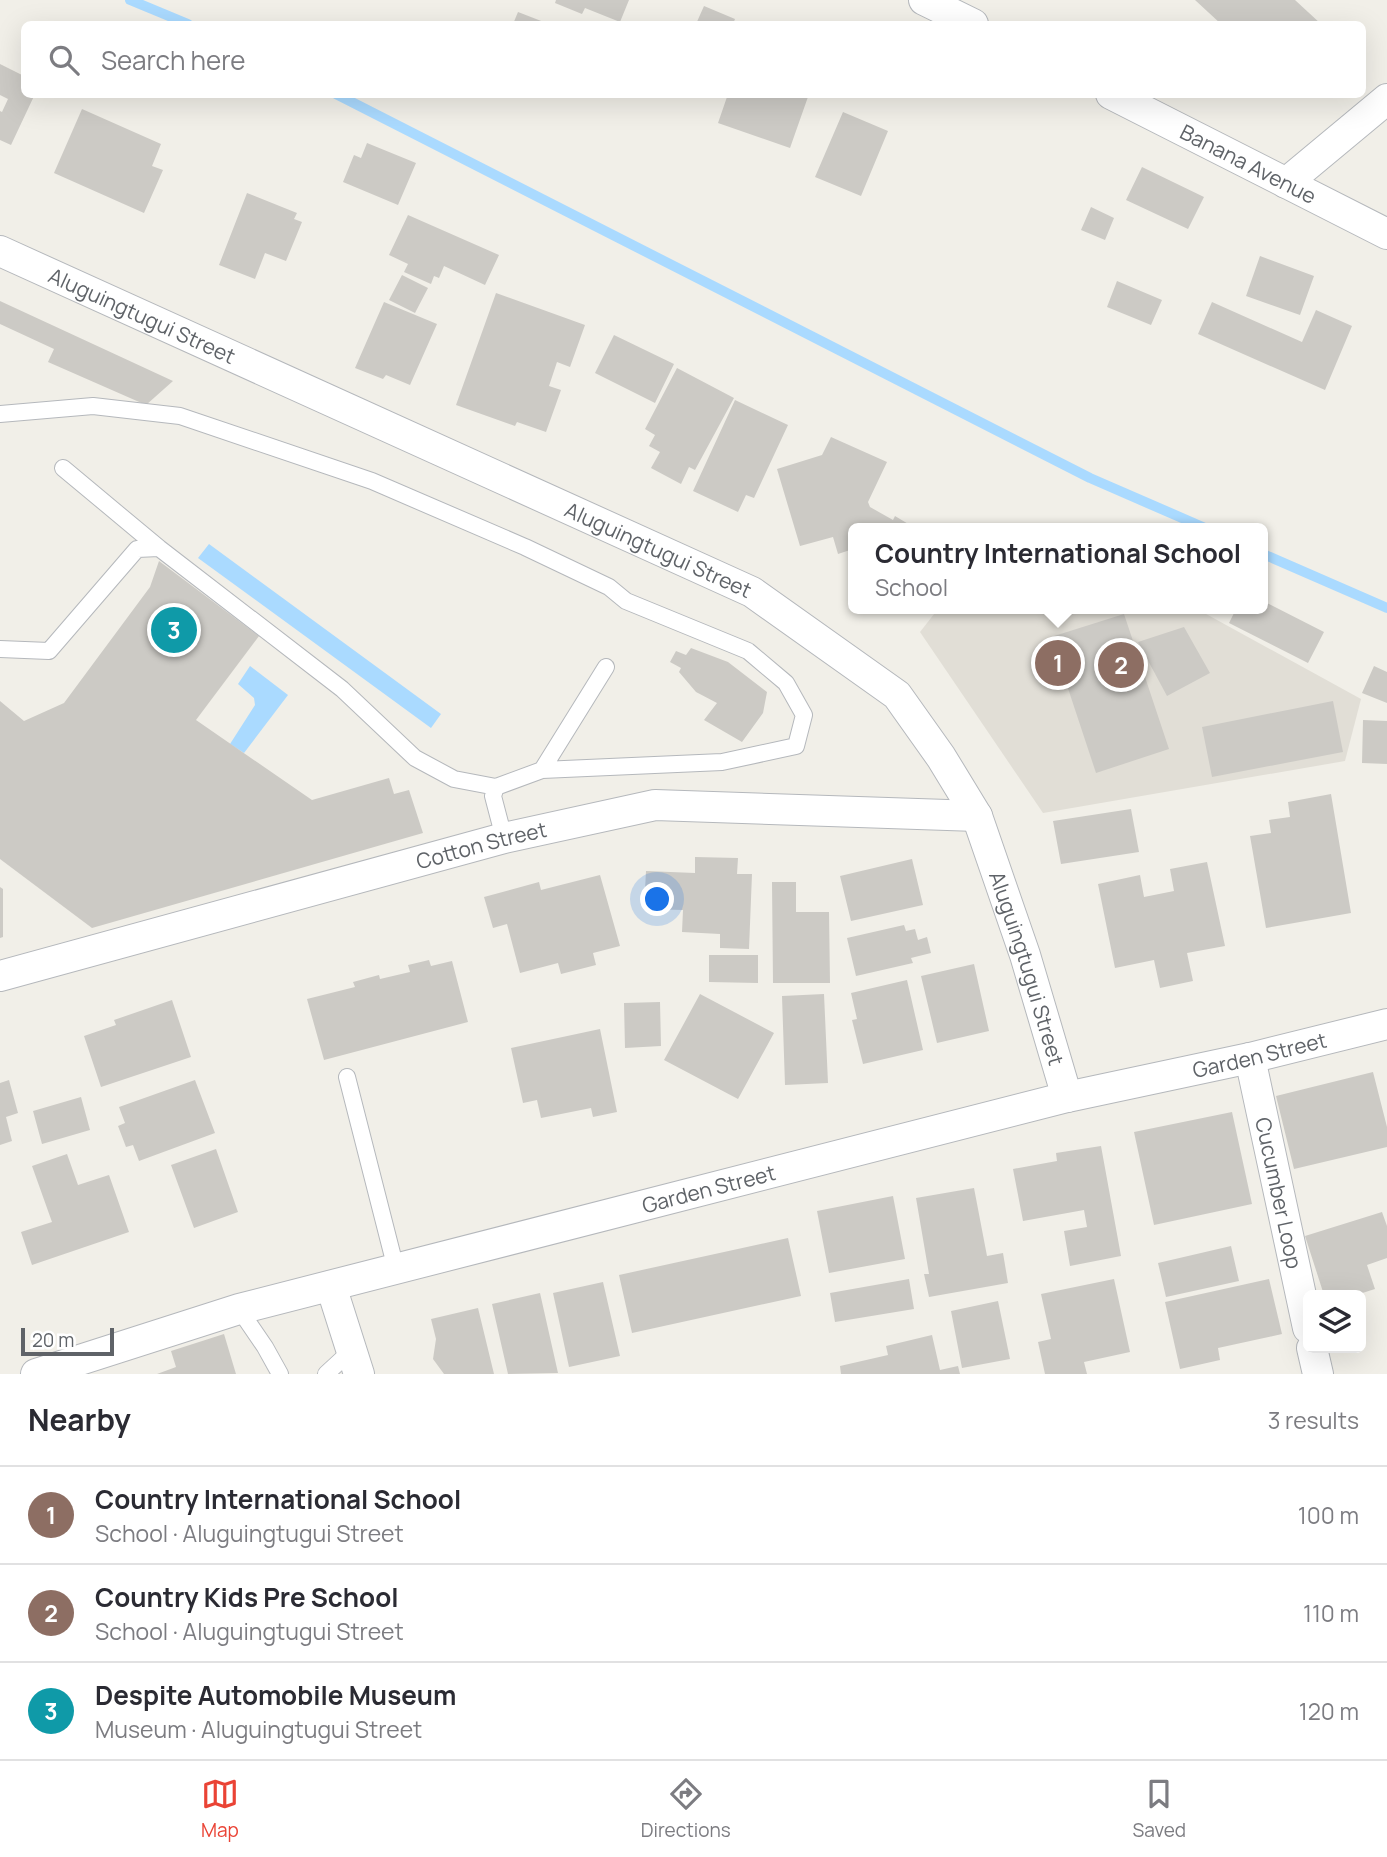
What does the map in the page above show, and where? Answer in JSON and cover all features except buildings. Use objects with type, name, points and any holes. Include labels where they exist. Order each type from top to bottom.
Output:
[{"type":"street","points":[[925,0],[967,21]]},
{"type":"street","name":"Banana Avenue","points":[[1119,98],[1387,234]]},
{"type":"street","points":[[1286,183],[1387,99]]},
{"type":"street","name":"Aluguingtugui Street","points":[[0,251],[751,592],[897,695],[942,757],[977,816],[1025,954],[1067,1097]]},
{"type":"street","name":"Cotton Street","points":[[0,976],[504,838],[655,805],[977,816]]},
{"type":"street","name":"Garden Street","points":[[36,1374],[239,1310],[396,1269],[1067,1097],[1250,1058],[1387,1024]]},
{"type":"street","name":"Cucumber Loop","points":[[1250,1058],[1303,1305]]},
{"type":"street","points":[[331,1286],[355,1362]]},
{"type":"street","points":[[1313,1353],[1318,1374]]},
{"type":"lane","points":[[0,414],[93,406],[180,416],[372,481],[609,587],[626,601],[748,651],[786,683],[804,715],[796,746],[722,762],[542,770],[496,787],[454,779],[415,758],[342,690],[159,548],[63,468]]},
{"type":"lane","points":[[0,649],[49,651],[137,550],[159,548]]},
{"type":"lane","points":[[542,770],[606,667]]},
{"type":"lane","points":[[496,787],[493,796],[504,838]]},
{"type":"lane","points":[[347,1077],[396,1269]]},
{"type":"lane","points":[[239,1310],[280,1374]]},
{"type":"lane","points":[[326,1374],[355,1362]]},
{"type":"shaded area","points":[[934,614],[1206,614],[1361,699],[1345,761],[1043,813],[920,632]]},
{"type":"water","points":[[209,544],[441,714],[431,728],[198,558]]},
{"type":"water","points":[[250,666],[288,695],[244,753],[230,744],[255,705],[254,698],[238,684]]},
{"type":"waterway","points":[[130,0],[181,21]]},
{"type":"waterway","points":[[344,98],[1090,478],[1194,523]]},
{"type":"waterway","points":[[1268,556],[1387,608]]},
{"type":"place","name":"Despite Automobile Museum","points":[[174,630]]},
{"type":"place","name":"Country International School","points":[[1058,663]]},
{"type":"place","name":"Country Kids Pre School","points":[[1121,665]]}]
